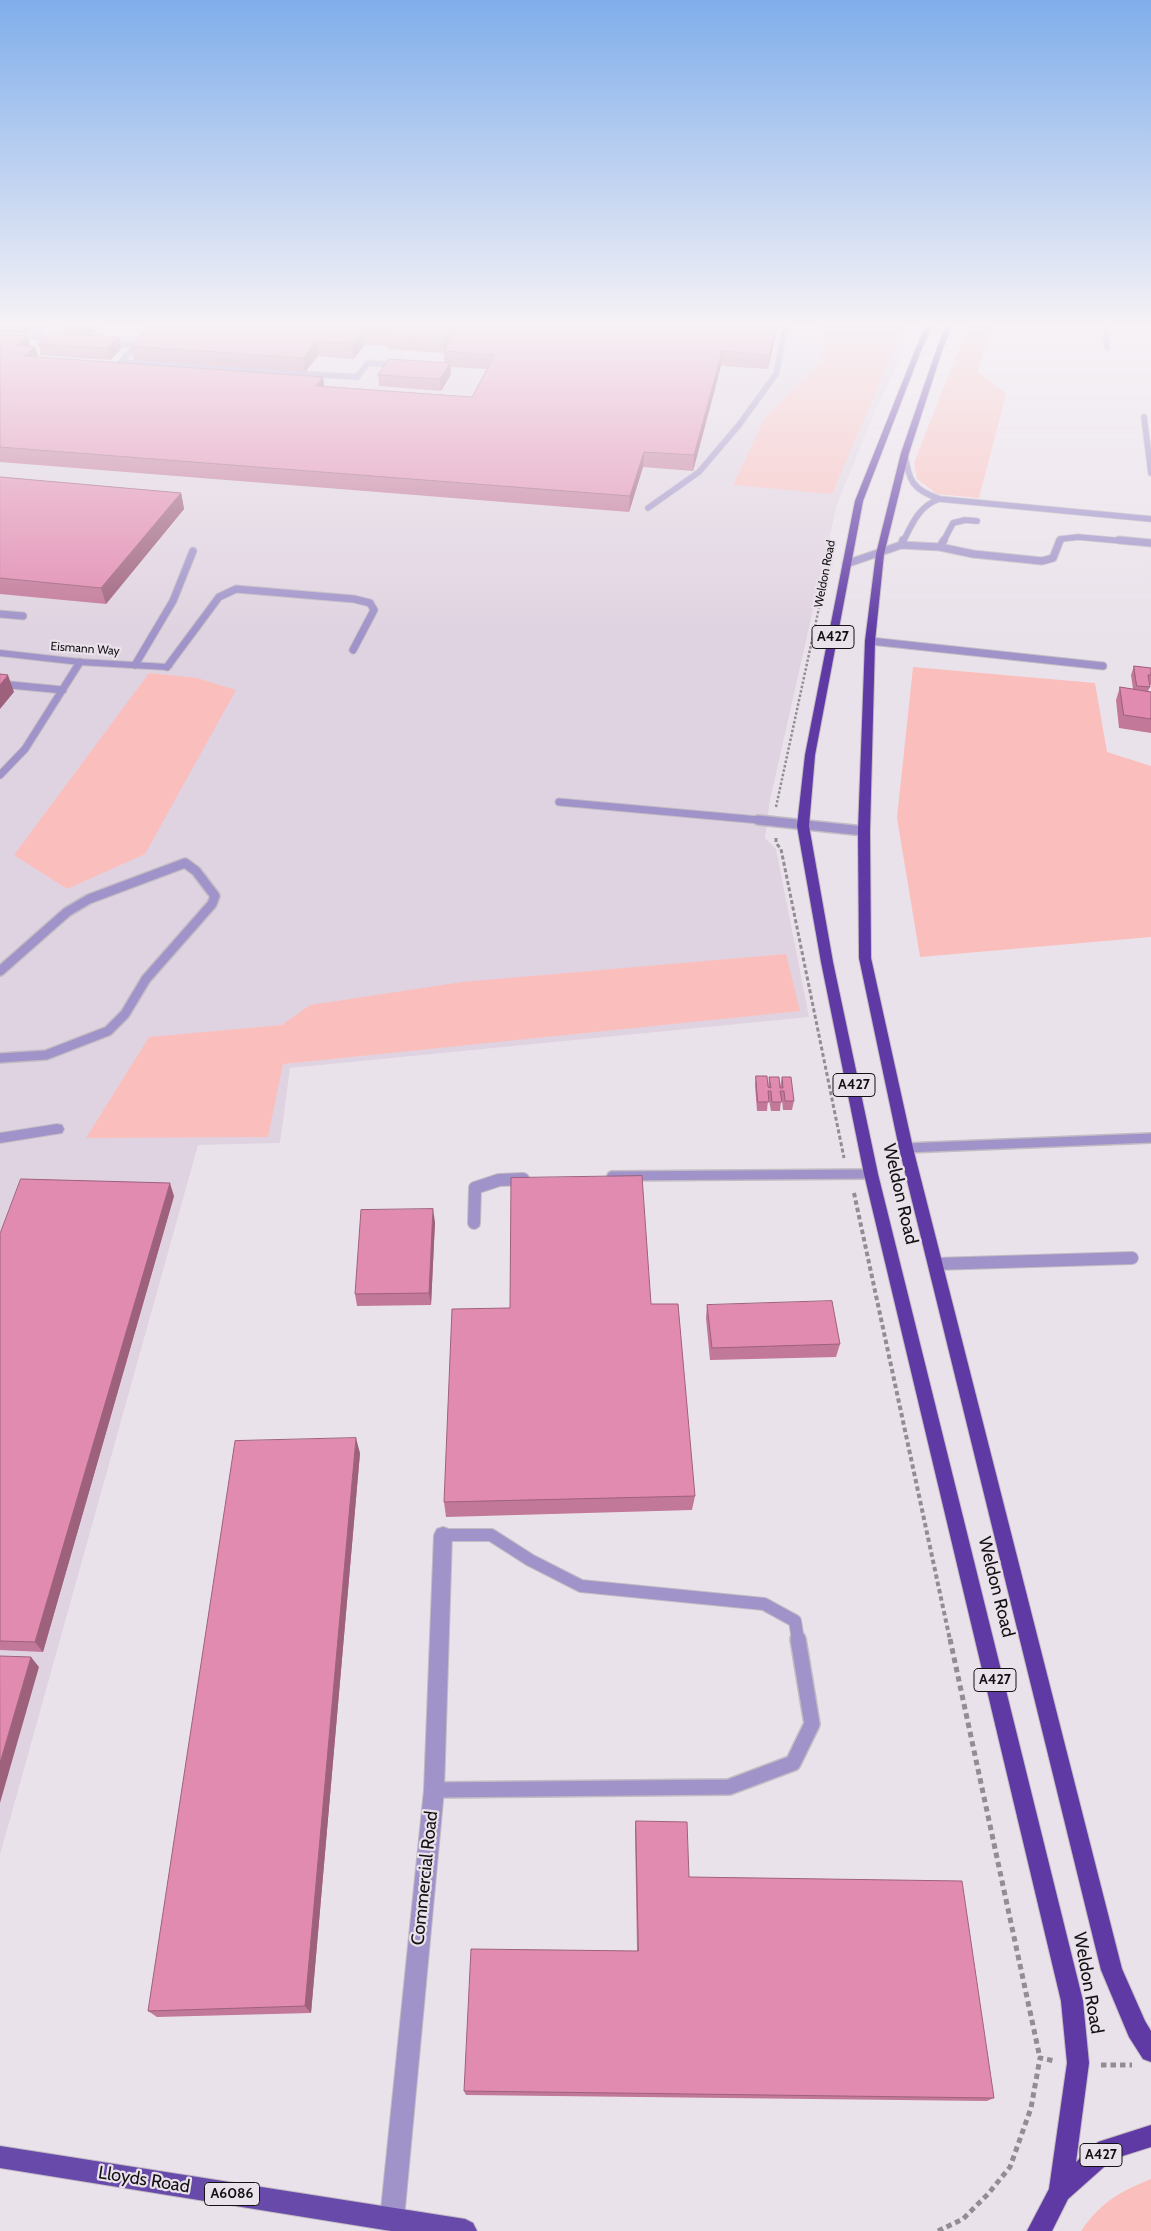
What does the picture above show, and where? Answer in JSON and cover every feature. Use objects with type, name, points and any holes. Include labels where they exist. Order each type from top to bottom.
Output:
[{"type":"highway","name":"Weldon Road","points":[[888,427],[859,501],[810,755],[803,826],[828,962],[871,1174],[1072,2001],[1078,2063],[1060,2192]]},
{"type":"highway","name":"A427","points":[[864,831],[870,641],[880,554],[905,452],[913,427]]},
{"type":"highway","name":"Weldon Road","points":[[864,831],[865,958],[906,1148],[1112,1970],[1138,2030],[1151,2051]]},
{"type":"highway","name":"A427","points":[[1039,2231],[1060,2192],[1106,2150],[1151,2136]]},
{"type":"main road","name":"Lloyds Road","points":[[0,2157],[465,2231]]},
{"type":"street","name":"Eismann Way","points":[[0,653],[80,662],[167,667]]},
{"type":"street","points":[[0,1138],[57,1128]]},
{"type":"street","name":"Commercial Road","points":[[392,2220],[434,1790],[443,1535]]},
{"type":"lane","points":[[648,508],[699,472],[737,427]]},
{"type":"lane","points":[[1146,427],[1150,445],[1151,473]]},
{"type":"lane","points":[[905,452],[907,475],[911,484],[926,495],[940,499],[1151,519]]},
{"type":"lane","points":[[901,545],[923,506],[940,499]]},
{"type":"lane","points":[[940,547],[953,523],[965,520],[977,521]]},
{"type":"lane","points":[[846,564],[880,554],[901,545],[940,547],[973,554],[1042,561],[1053,558],[1061,539],[1078,537],[1151,543]]},
{"type":"lane","points":[[135,665],[173,600],[194,551]]},
{"type":"lane","points":[[167,667],[219,597],[236,589],[354,599],[370,603],[374,610],[353,650]]},
{"type":"lane","points":[[0,614],[23,616]]},
{"type":"lane","points":[[870,641],[1103,666]]},
{"type":"lane","points":[[0,775],[25,749],[80,662]]},
{"type":"lane","points":[[0,684],[63,690]]},
{"type":"lane","points":[[559,802],[687,812],[803,826],[864,831]]},
{"type":"lane","points":[[0,971],[67,912],[90,899],[186,863],[196,871],[214,896],[212,904],[146,979],[125,1014],[108,1031],[46,1055],[0,1058]]},
{"type":"lane","points":[[906,1148],[1151,1138]]},
{"type":"lane","points":[[601,1176],[871,1174]]},
{"type":"lane","points":[[474,1223],[475,1188],[499,1180],[530,1178]]},
{"type":"lane","points":[[935,1264],[1132,1258]]},
{"type":"lane","points":[[434,1790],[729,1787],[793,1763],[812,1724],[795,1621],[764,1604],[581,1586],[530,1560],[491,1535],[443,1535]]},
{"type":"path","points":[[803,965],[838,1141],[850,1174],[1040,2058],[1031,2108],[1010,2167],[988,2194],[963,2219],[938,2231]]},
{"type":"path","points":[[1040,2058],[1053,2060]]},
{"type":"path","points":[[1098,2064],[1131,2065]]},
{"type":"shaded area","points":[[0,427],[869,427],[837,504],[770,800],[765,838],[776,849],[809,1017],[290,1068],[280,1143],[198,1145],[0,1855]]},
{"type":"shaded area","points":[[761,427],[861,427],[832,494],[733,485]]},
{"type":"shaded area","points":[[928,427],[997,427],[979,498],[937,494],[917,479],[914,463]]},
{"type":"shaded area","points":[[913,667],[1095,683],[1107,752],[1151,766],[1151,937],[920,957],[897,818]]},
{"type":"shaded area","points":[[149,673],[197,678],[236,690],[145,854],[67,889],[14,855]]},
{"type":"shaded area","points":[[786,954],[800,1011],[283,1064],[268,1137],[86,1138],[149,1037],[282,1025],[310,1005],[462,982]]},
{"type":"shaded area","points":[[1151,2179],[1151,2231],[1081,2231],[1096,2212],[1112,2199]]},
{"type":"building","points":[[0,427],[702,427],[694,455],[644,452],[630,496],[0,447]]},
{"type":"building","points":[[0,477],[181,493],[101,588],[0,578]]},
{"type":"building","points":[[1134,666],[1151,668],[1151,675],[1148,675],[1150,687],[1137,686]]},
{"type":"building","points":[[0,674],[8,675],[0,685]]},
{"type":"building","points":[[1120,687],[1151,692],[1151,719],[1124,715]]},
{"type":"building","points":[[756,1076],[767,1076],[768,1087],[771,1088],[769,1077],[779,1077],[780,1088],[783,1088],[782,1077],[791,1077],[794,1101],[785,1101],[784,1091],[780,1091],[782,1102],[772,1102],[771,1091],[768,1091],[769,1102],[758,1102]]},
{"type":"building","points":[[642,1176],[651,1304],[678,1304],[695,1496],[444,1502],[452,1309],[510,1308],[511,1178]]},
{"type":"building","points":[[21,1179],[170,1183],[35,1642],[0,1641],[0,1234]]},
{"type":"building","points":[[433,1209],[429,1293],[355,1294],[361,1210]]},
{"type":"building","points":[[832,1301],[840,1344],[712,1348],[707,1305]]},
{"type":"building","points":[[356,1438],[305,2006],[148,2011],[235,1441]]},
{"type":"building","points":[[0,1656],[31,1657],[0,1763]]},
{"type":"building","points":[[636,1821],[687,1822],[689,1877],[962,1881],[994,2098],[464,2091],[471,1949],[638,1951]]}]
